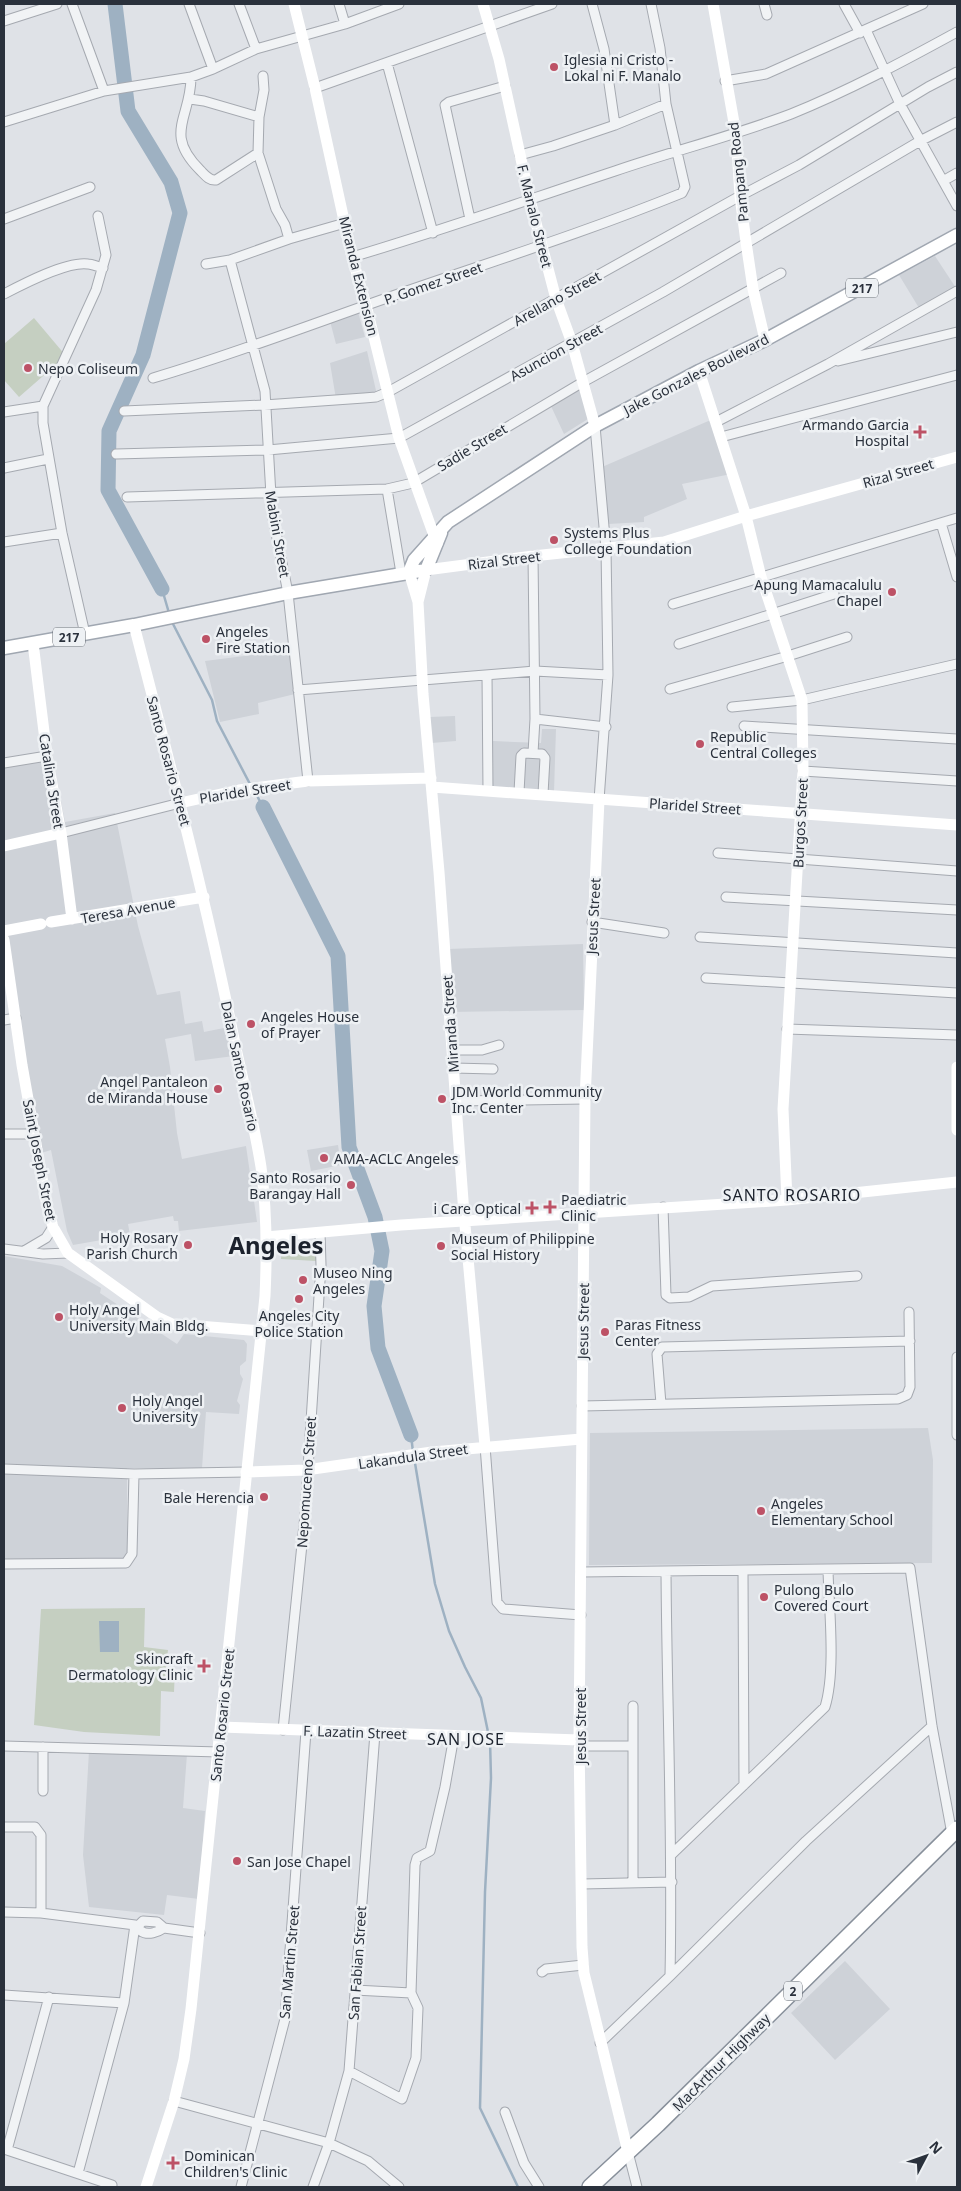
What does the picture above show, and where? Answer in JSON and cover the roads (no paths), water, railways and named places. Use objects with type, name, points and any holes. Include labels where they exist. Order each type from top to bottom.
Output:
[{"type":"highway","name":"MacArthur Highway","points":[[590,2187],[955,1832]]},
{"type":"main road","name":"Jake Gonzales Boulevard","points":[[405,573],[414,560],[435,540],[444,526],[479,501],[595,426],[699,371],[765,340],[957,235]]},
{"type":"main road","name":"Jake Gonzales Boulevard","points":[[426,570],[435,540]]},
{"type":"main road","name":"Rizal Street","points":[[134,625],[288,593],[426,570]]},
{"type":"main road","name":"217","points":[[4,648],[134,625]]},
{"type":"street","points":[[4,21],[56,4]]},
{"type":"street","points":[[72,4],[104,91]]},
{"type":"street","points":[[189,4],[213,69]]},
{"type":"street","points":[[239,4],[256,49]]},
{"type":"street","name":"Miranda Extension","points":[[294,4],[316,88],[352,257],[388,392],[398,438],[435,540]]},
{"type":"street","points":[[339,4],[345,24]]},
{"type":"street","points":[[4,122],[104,91],[192,77],[256,49],[345,24],[387,6],[399,4]]},
{"type":"street","name":"F. Manalo Street","points":[[483,4],[505,86],[530,200],[556,299],[572,343],[595,426]]},
{"type":"street","points":[[316,88],[552,4]]},
{"type":"street","points":[[592,4],[604,49],[615,125]]},
{"type":"street","points":[[651,4],[660,48],[666,104],[676,150]]},
{"type":"street","name":"Pampang Road","points":[[714,4],[725,81],[736,134],[740,196],[753,289],[765,340]]},
{"type":"street","points":[[764,4],[766,15]]},
{"type":"street","points":[[844,4],[863,31],[884,69],[900,104],[957,206]]},
{"type":"street","points":[[725,81],[766,74],[923,4]]},
{"type":"street","points":[[352,257],[432,233],[676,150],[736,134],[792,113],[957,32]]},
{"type":"street","points":[[387,63],[432,233]]},
{"type":"street","name":"Arellano Street","points":[[124,411],[264,405],[376,397],[799,165],[928,87],[957,72]]},
{"type":"street","points":[[263,76],[264,90],[259,117],[258,153],[276,209],[285,225],[289,239]]},
{"type":"street","points":[[192,77],[190,99],[182,120],[182,142],[185,153],[208,178],[216,180],[258,153]]},
{"type":"street","points":[[470,219],[445,105],[449,102],[505,86]]},
{"type":"street","points":[[190,99],[204,101],[259,117]]},
{"type":"street","points":[[520,155],[562,144],[666,104]]},
{"type":"street","name":"Asuncion Street","points":[[116,454],[268,450],[398,438],[572,343],[920,141],[957,122]]},
{"type":"street","name":"P. Gomez Street","points":[[153,378],[254,347],[542,244],[613,221],[682,193],[685,187],[676,150]]},
{"type":"street","points":[[943,181],[957,173]]},
{"type":"street","points":[[4,219],[90,187]]},
{"type":"street","points":[[85,634],[62,533],[48,459],[43,406],[96,290],[106,248],[98,216]]},
{"type":"street","points":[[206,264],[230,260],[345,222]]},
{"type":"street","name":"Mabini Street","points":[[230,260],[265,391],[264,405],[270,492],[274,526],[288,593],[308,782]]},
{"type":"street","points":[[4,294],[27,282],[66,267],[87,264],[102,268]]},
{"type":"street","name":"Sadie Street","points":[[127,497],[387,489],[413,483],[583,382],[781,273]]},
{"type":"street","points":[[716,422],[828,364],[957,291]]},
{"type":"street","points":[[828,364],[957,332]]},
{"type":"street","name":"Burgos Street","points":[[699,371],[746,516],[761,577],[802,700],[803,771],[783,1109],[787,1200]]},
{"type":"street","points":[[721,437],[957,375]]},
{"type":"street","points":[[4,412],[43,406]]},
{"type":"street","name":"Jesus Street","points":[[595,426],[606,549],[608,675],[592,922],[584,1100],[581,1439],[582,1572],[579,1743],[583,1964],[600,2043],[628,2152]]},
{"type":"street","name":"Rizal Street","points":[[426,570],[664,542],[746,516],[957,457]]},
{"type":"street","points":[[4,468],[48,459]]},
{"type":"street","points":[[387,489],[405,573]]},
{"type":"street","points":[[673,604],[957,518]]},
{"type":"street","points":[[940,523],[954,556],[957,577]]},
{"type":"street","points":[[4,542],[62,533]]},
{"type":"street","points":[[533,556],[535,671],[533,753]]},
{"type":"street","name":"Miranda Street","points":[[426,570],[418,602],[423,681],[454,1068],[464,1222],[484,1446]]},
{"type":"street","name":"Miranda Street","points":[[405,573],[418,602]]},
{"type":"street","points":[[679,644],[834,594]]},
{"type":"street","name":"Santo Rosario Street","points":[[134,625],[204,897]]},
{"type":"street","points":[[670,689],[788,656],[847,637]]},
{"type":"street","name":"Catalina Street","points":[[33,643],[47,756],[61,833],[72,919]]},
{"type":"street","points":[[732,707],[802,700],[957,664]]},
{"type":"street","points":[[298,690],[535,671],[608,675]]},
{"type":"street","points":[[487,675],[488,790]]},
{"type":"street","points":[[535,720],[606,727]]},
{"type":"street","points":[[744,726],[802,732],[957,740]]},
{"type":"street","points":[[519,792],[521,756],[524,753],[533,753],[542,754],[545,758],[543,794]]},
{"type":"street","points":[[4,763],[47,756]]},
{"type":"street","points":[[803,771],[957,781]]},
{"type":"street","name":"Plaridel Street","points":[[4,846],[239,790],[308,782],[432,782],[488,790],[599,800],[957,825]]},
{"type":"street","points":[[718,853],[957,871]]},
{"type":"street","name":"Teresa Avenue","points":[[4,931],[204,897]]},
{"type":"street","name":"Dalan Santo Rosario","points":[[204,897],[261,1168],[266,1236]]},
{"type":"street","points":[[726,897],[957,910]]},
{"type":"street","points":[[592,922],[664,933]]},
{"type":"street","points":[[700,937],[957,953]]},
{"type":"street","name":"Saint Joseph Street","points":[[4,940],[48,1206],[53,1227],[68,1253],[157,1317],[172,1324],[260,1332]]},
{"type":"street","points":[[706,978],[957,993]]},
{"type":"street","points":[[4,1020],[16,1018]]},
{"type":"street","points":[[787,1029],[957,1035]]},
{"type":"street","points":[[452,1050],[482,1050],[499,1044]]},
{"type":"street","points":[[957,1067],[957,1130]]},
{"type":"street","points":[[454,1068],[493,1068]]},
{"type":"street","points":[[455,1101],[584,1100]]},
{"type":"street","points":[[4,1134],[35,1134]]},
{"type":"street","points":[[266,1236],[320,1233],[372,1227],[787,1200],[957,1182]]},
{"type":"street","points":[[663,1207],[666,1295],[670,1298],[689,1297],[712,1286],[857,1276]]},
{"type":"street","points":[[24,1251],[46,1238],[53,1227]]},
{"type":"street","name":"Nepomuceno Street","points":[[283,1730],[305,1514],[306,1470],[320,1274],[320,1233]]},
{"type":"street","name":"Santo Rosario Street","points":[[146,2187],[174,2101],[184,2059],[200,1933],[265,1296],[266,1236]]},
{"type":"street","points":[[4,1249],[43,1254],[68,1253]]},
{"type":"street","points":[[582,1406],[898,1399],[907,1395],[909,1391],[909,1312]]},
{"type":"street","points":[[661,1404],[657,1354],[662,1347],[910,1341]]},
{"type":"street","points":[[957,1358],[957,1435]]},
{"type":"street","name":"Lakandula Street","points":[[246,1472],[306,1470],[484,1446],[581,1439]]},
{"type":"street","points":[[484,1446],[497,1602],[503,1609],[581,1615]]},
{"type":"street","points":[[4,1469],[134,1474],[246,1472]]},
{"type":"street","points":[[4,1564],[126,1564],[132,1554],[134,1474]]},
{"type":"street","points":[[582,1572],[910,1568],[932,1726],[955,1832]]},
{"type":"street","points":[[672,1854],[825,1707],[831,1667],[828,1570]]},
{"type":"street","points":[[743,1571],[744,1785]]},
{"type":"street","points":[[666,1572],[668,1769],[672,1854],[670,1976]]},
{"type":"street","points":[[633,1706],[633,1883]]},
{"type":"street","points":[[600,2043],[806,1841],[932,1726]]},
{"type":"street","name":"F. Lazatin Street","points":[[221,1727],[454,1736],[470,1735],[579,1743]]},
{"type":"street","name":"San Martin Street","points":[[241,2187],[285,2019],[306,1731]]},
{"type":"street","name":"San Fabian Street","points":[[313,2187],[329,2143],[349,2071],[374,1732]]},
{"type":"street","points":[[349,2071],[402,2099],[416,2058],[418,2013],[411,1992],[415,1865],[417,1858],[430,1851],[445,1787],[454,1736]]},
{"type":"street","points":[[579,1743],[632,1746]]},
{"type":"street","points":[[4,1746],[219,1752]]},
{"type":"street","points":[[43,1747],[43,1791]]},
{"type":"street","points":[[4,1827],[35,1827],[41,1835],[41,1913]]},
{"type":"street","points":[[582,1884],[672,1882]]},
{"type":"street","points":[[4,1912],[41,1913],[136,1926],[141,1931],[157,1933],[164,1928],[200,1933]]},
{"type":"street","points":[[78,2173],[124,2003],[136,1926]]},
{"type":"street","points":[[542,1972],[546,1969],[583,1964]]},
{"type":"street","points":[[356,1990],[411,1992]]},
{"type":"street","points":[[4,1995],[124,2003]]},
{"type":"street","points":[[49,1998],[5,2149],[112,2185]]},
{"type":"street","points":[[174,2101],[329,2143],[368,2161],[399,2187]]},
{"type":"street","points":[[505,2112],[524,2163],[539,2187]]},
{"type":"street","points":[[628,2152],[637,2187]]},
{"type":"water","points":[[99,1621],[119,1621],[119,1652],[100,1652]]},
{"type":"waterway","points":[[115,4],[128,111],[171,182],[180,213],[143,355],[109,431],[108,490],[162,589]]},
{"type":"waterway","points":[[162,589],[169,613]]},
{"type":"waterway","points":[[171,620],[212,700],[217,721],[251,786]]},
{"type":"waterway","points":[[254,790],[263,807]]},
{"type":"waterway","points":[[263,807],[338,956],[349,1147],[375,1217],[382,1251],[374,1306],[378,1348],[411,1435]]},
{"type":"waterway","points":[[411,1435],[413,1452]]},
{"type":"waterway","points":[[414,1457],[435,1584],[449,1631],[481,1698],[488,1732]]},
{"type":"waterway","points":[[490,1740],[491,1778],[485,1892],[480,2108],[518,2187]]},
{"type":"place","name":"Iglesia ni Cristo - Lokal ni F. Manalo","points":[[554,67]]},
{"type":"place","name":"Nepo Coliseum","points":[[28,368]]},
{"type":"place","name":"Armando Garcia Hospital","points":[[920,432]]},
{"type":"place","name":"Systems Plus College Foundation","points":[[554,540]]},
{"type":"place","name":"Apung Mamacalulu Chapel","points":[[892,592]]},
{"type":"place","name":"Angeles Fire Station","points":[[206,639]]},
{"type":"place","name":"Republic Central Colleges","points":[[700,744]]},
{"type":"place","name":"Angeles House of Prayer","points":[[251,1024]]},
{"type":"place","name":"Angel Pantaleon de Miranda House","points":[[218,1089]]},
{"type":"place","name":"JDM World Community Inc. Center","points":[[442,1099]]},
{"type":"place","name":"AMA-ACLC Angeles","points":[[324,1158]]},
{"type":"place","name":"Santo Rosario Barangay Hall","points":[[351,1185]]},
{"type":"place","name":"Paediatric Clinic","points":[[550,1207]]},
{"type":"place","name":"i Care Optical","points":[[532,1208]]},
{"type":"place","name":"Holy Rosary Parish Church","points":[[188,1245]]},
{"type":"place","name":"Museum of Philippine Social History","points":[[441,1246]]},
{"type":"place","name":"Museo Ning Angeles","points":[[303,1280]]},
{"type":"place","name":"Angeles City Police Station","points":[[299,1299]]},
{"type":"place","name":"Holy Angel University Main Bldg.","points":[[59,1317]]},
{"type":"place","name":"Paras Fitness Center","points":[[605,1332]]},
{"type":"place","name":"Holy Angel University","points":[[122,1408]]},
{"type":"place","name":"Bale Herencia","points":[[264,1497]]},
{"type":"place","name":"Angeles Elementary School","points":[[761,1511]]},
{"type":"place","name":"Pulong Bulo Covered Court","points":[[764,1597]]},
{"type":"place","name":"Skincraft Dermatology Clinic","points":[[204,1666]]},
{"type":"place","name":"San Jose Chapel","points":[[237,1861]]},
{"type":"place","name":"Dominican Children's Clinic","points":[[173,2163]]},
{"type":"district","name":"SANTO ROSARIO","points":[[792,1195]]},
{"type":"district","name":"Angeles","points":[[276,1244]]},
{"type":"district","name":"SAN JOSE","points":[[466,1739]]}]
